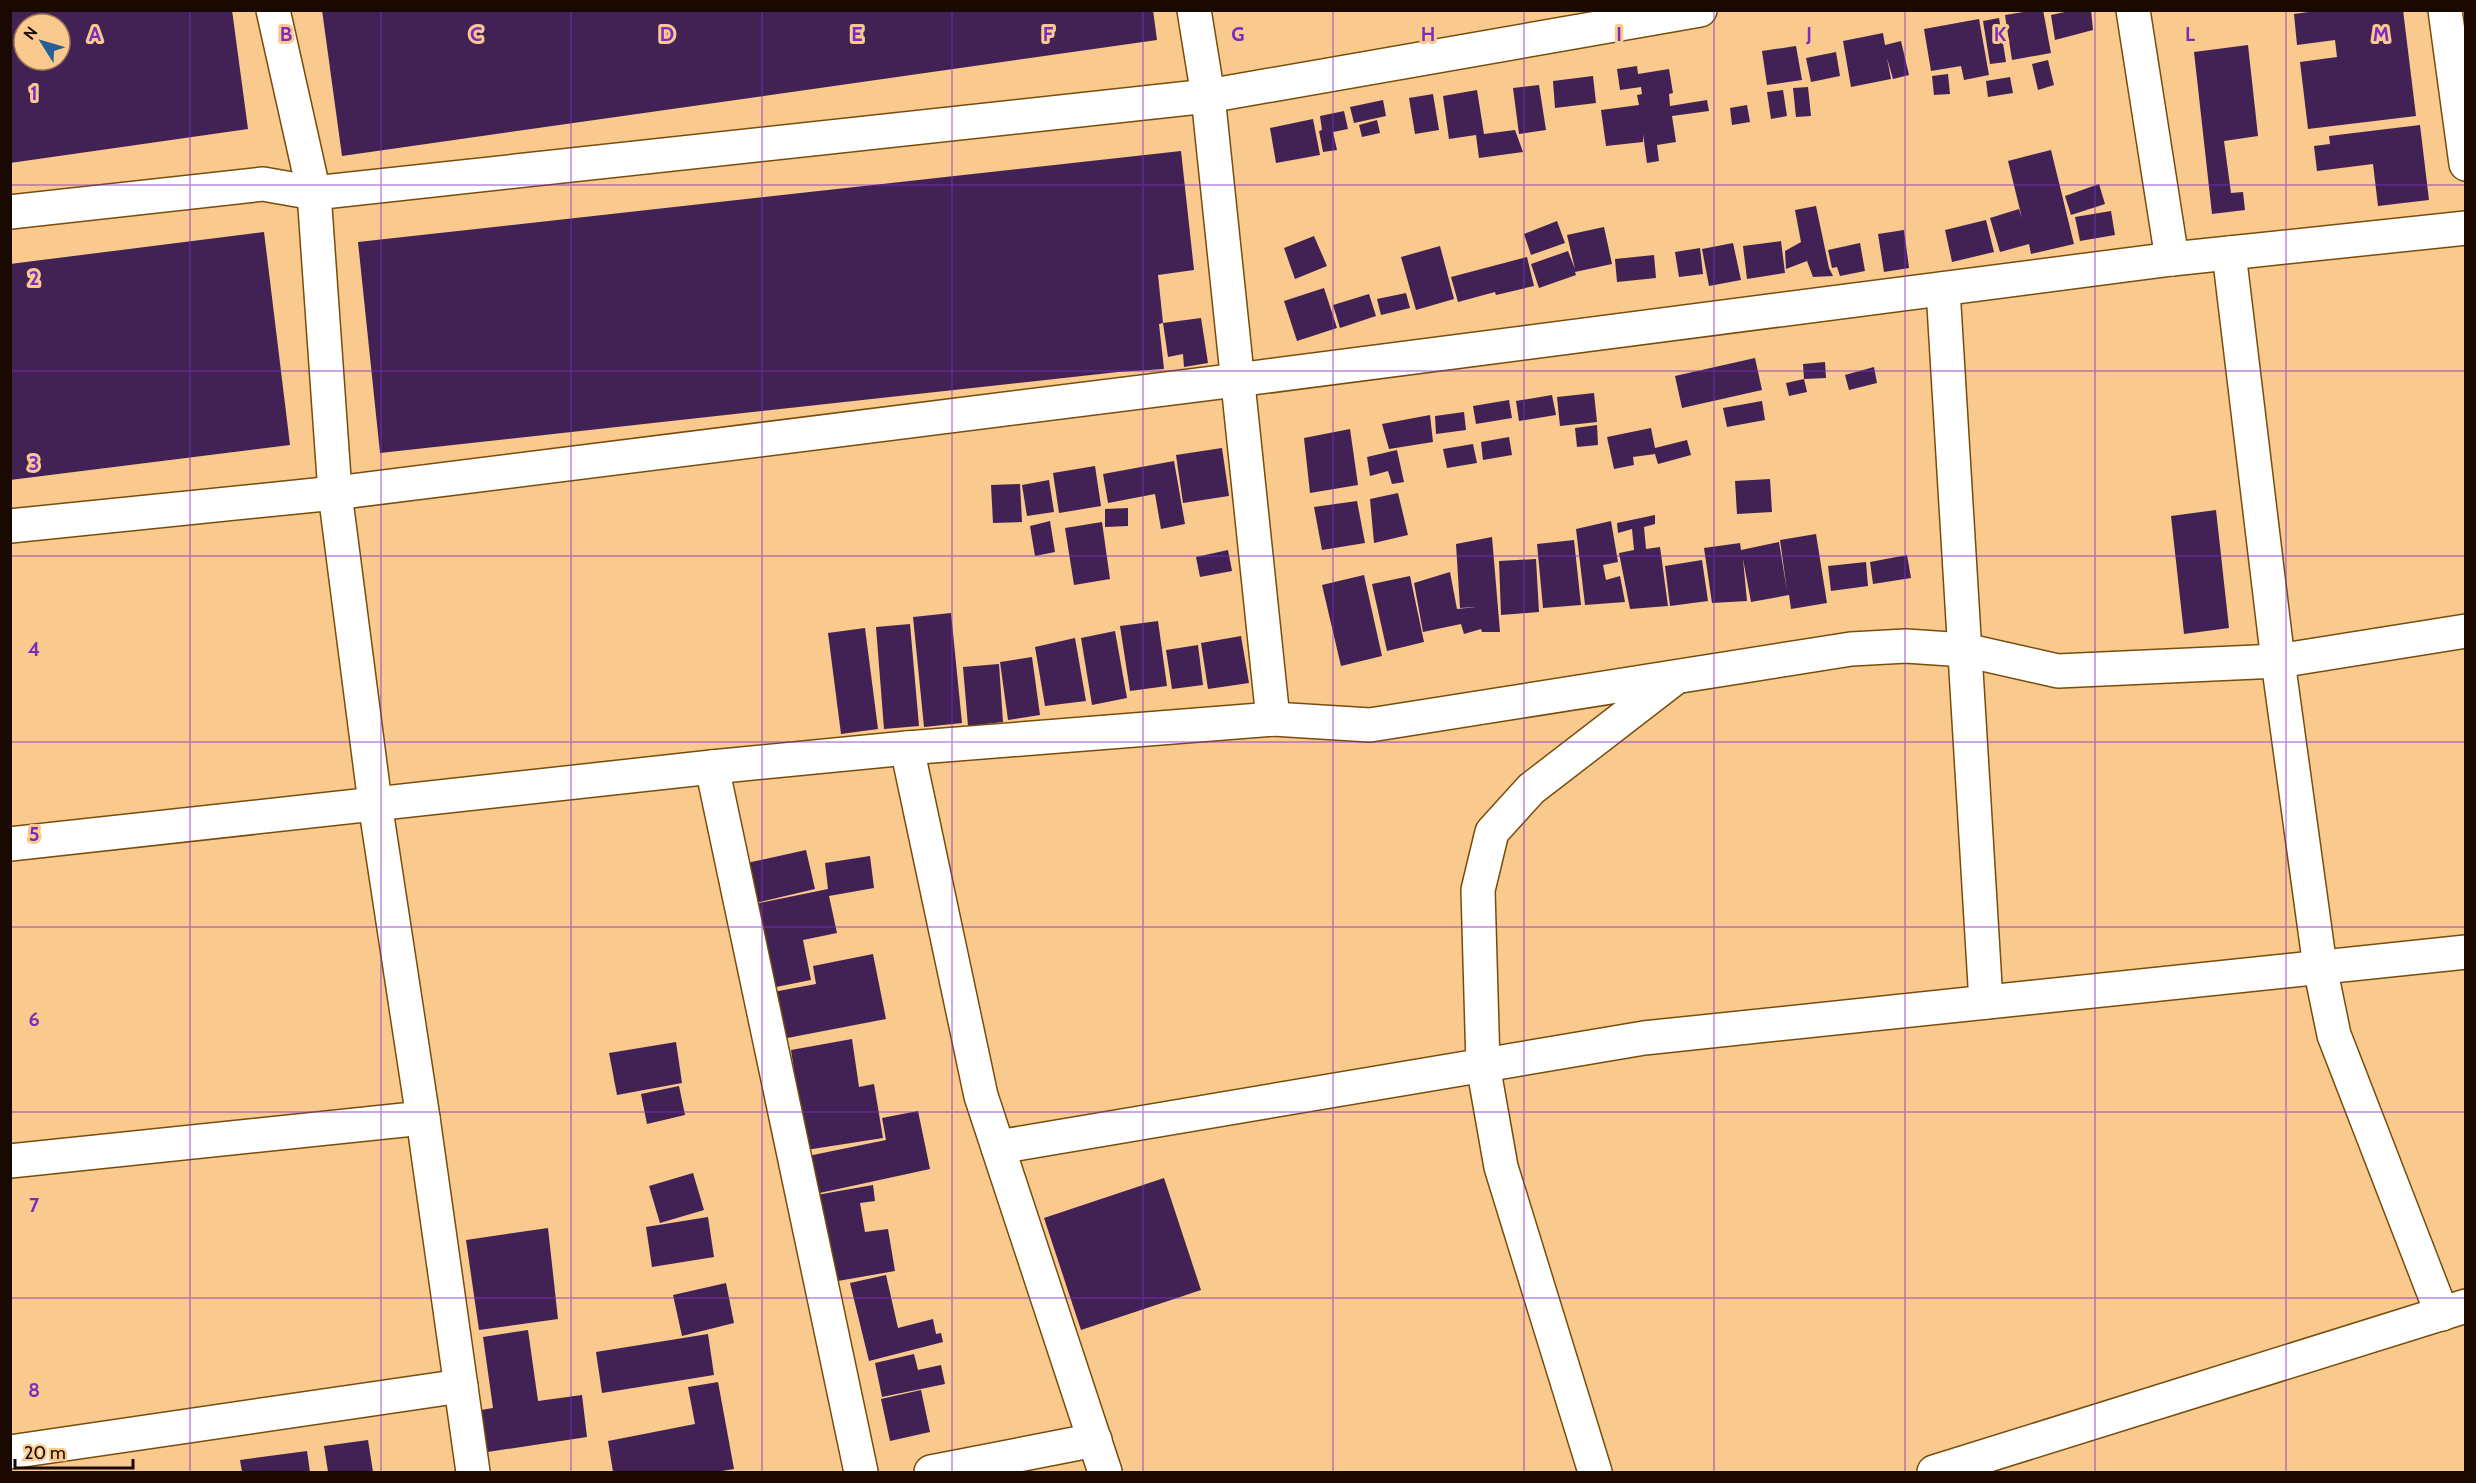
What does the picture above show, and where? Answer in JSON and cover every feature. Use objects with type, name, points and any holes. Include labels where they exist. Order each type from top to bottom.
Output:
[{"type":"street","points":[[273,10],[314,193],[335,493],[375,803],[423,1118],[473,1473]]},
{"type":"street","points":[[1194,10],[1208,96],[1273,719]]},
{"type":"street","points":[[10,212],[263,184],[314,193],[1208,96],[1700,10]]},
{"type":"street","points":[[2133,10],[2172,259]]},
{"type":"street","points":[[2445,10],[2466,164]]},
{"type":"street","points":[[10,526],[335,493],[1237,380],[2172,259],[2466,228]]},
{"type":"street","points":[[1934,1473],[2454,1310],[2334,1035],[2320,967],[2278,661],[2229,253]]},
{"type":"street","points":[[1943,289],[1986,1002]]},
{"type":"street","points":[[10,844],[712,766],[907,748],[1273,719],[1370,725],[1851,649],[1906,646],[1965,650],[2058,671],[2278,661],[2466,631]]},
{"type":"street","points":[[1595,1473],[1501,1167],[1483,1065],[1478,890],[1492,832],[1531,789],[1678,676]]},
{"type":"street","points":[[907,748],[981,1096],[1105,1473]]},
{"type":"street","points":[[712,766],[861,1473]]},
{"type":"street","points":[[998,1147],[1644,1038],[2466,952]]},
{"type":"street","points":[[10,1161],[423,1118]]},
{"type":"street","points":[[10,1452],[461,1386]]},
{"type":"street","points":[[932,1473],[1095,1440]]},
{"type":"building","points":[[10,10],[232,10],[248,129],[10,163]]},
{"type":"building","points":[[322,10],[1153,10],[1157,40],[342,156]]},
{"type":"building","points":[[2043,10],[2051,53],[2012,60],[2005,15]]},
{"type":"building","points":[[2074,10],[2091,10],[2093,30],[2055,40],[2051,15]]},
{"type":"building","points":[[2323,10],[2403,10],[2416,116],[2308,129],[2300,62],[2337,57],[2335,40],[2297,45],[2294,14]]},
{"type":"building","points":[[1999,18],[2006,62],[1990,64],[1983,21]]},
{"type":"building","points":[[1979,19],[1989,75],[1964,80],[1961,66],[1931,71],[1924,29]]},
{"type":"building","points":[[1883,33],[1885,45],[1901,41],[1909,75],[1893,79],[1887,58],[1891,79],[1851,87],[1843,41]]},
{"type":"building","points":[[2248,45],[2258,136],[2224,141],[2231,193],[2243,192],[2245,210],[2212,214],[2194,52]]},
{"type":"building","points":[[1796,46],[1802,80],[1767,85],[1762,51]]},
{"type":"building","points":[[1836,52],[1840,76],[1811,82],[1806,58]]},
{"type":"building","points":[[2048,60],[2054,85],[2038,90],[2032,64]]},
{"type":"building","points":[[1637,66],[1638,74],[1669,69],[1673,93],[1669,94],[1670,106],[1707,100],[1709,111],[1672,116],[1676,142],[1657,145],[1659,161],[1647,163],[1643,134],[1643,142],[1606,146],[1601,110],[1639,105],[1637,95],[1642,94],[1641,87],[1620,90],[1617,69]]},
{"type":"building","points":[[1948,74],[1950,94],[1934,95],[1932,76]]},
{"type":"building","points":[[1593,76],[1596,103],[1555,108],[1553,81]]},
{"type":"building","points":[[2010,77],[2013,93],[1988,97],[1986,81]]},
{"type":"building","points":[[1539,85],[1546,130],[1519,134],[1513,88]]},
{"type":"building","points":[[1808,87],[1811,116],[1796,117],[1793,88]]},
{"type":"building","points":[[1477,90],[1484,134],[1515,130],[1523,152],[1479,158],[1476,135],[1449,139],[1443,96]]},
{"type":"building","points":[[1783,90],[1787,116],[1771,119],[1767,92]]},
{"type":"building","points":[[1433,94],[1439,130],[1415,134],[1409,98]]},
{"type":"building","points":[[1383,100],[1386,116],[1354,123],[1350,107]]},
{"type":"building","points":[[1747,105],[1750,122],[1732,125],[1730,108]]},
{"type":"building","points":[[1344,111],[1348,129],[1333,132],[1337,150],[1323,152],[1319,131],[1322,130],[1320,116]]},
{"type":"building","points":[[1313,119],[1320,155],[1276,163],[1270,128]]},
{"type":"building","points":[[1377,120],[1380,133],[1362,137],[1359,125]]},
{"type":"building","points":[[2420,125],[2429,200],[2378,206],[2373,164],[2317,171],[2314,146],[2330,144],[2329,136]]},
{"type":"building","points":[[2051,150],[2074,244],[2031,254],[2029,244],[2000,252],[1990,218],[2019,209],[2022,218],[2008,161]]},
{"type":"building","points":[[1181,151],[1194,270],[1158,275],[1163,323],[1159,324],[1164,369],[1118,372],[380,453],[358,242]]},
{"type":"building","points":[[2099,184],[2105,204],[2071,215],[2065,196]]},
{"type":"building","points":[[1816,206],[1829,268],[1833,276],[1813,277],[1807,261],[1786,269],[1785,251],[1801,242],[1795,210]]},
{"type":"building","points":[[2111,211],[2115,235],[2080,241],[2075,217]]},
{"type":"building","points":[[1986,220],[1994,252],[1952,262],[1945,230]]},
{"type":"building","points":[[1557,221],[1565,243],[1531,255],[1524,234]]},
{"type":"building","points":[[1604,227],[1612,264],[1575,272],[1576,275],[1539,288],[1531,264],[1568,251],[1575,269],[1567,235]]},
{"type":"building","points":[[1904,230],[1909,268],[1884,272],[1878,234]]},
{"type":"building","points":[[264,232],[290,445],[10,480],[10,264]]},
{"type":"building","points":[[1314,236],[1327,266],[1295,279],[1284,248]]},
{"type":"building","points":[[1781,241],[1785,273],[1747,279],[1743,246]]},
{"type":"building","points":[[1733,243],[1741,280],[1709,286],[1702,249]]},
{"type":"building","points":[[1860,243],[1865,271],[1840,276],[1837,267],[1832,268],[1828,250]]},
{"type":"building","points":[[1440,246],[1454,299],[1416,310],[1401,257]]},
{"type":"building","points":[[1700,248],[1703,274],[1679,277],[1675,252]]},
{"type":"building","points":[[1654,255],[1656,278],[1617,282],[1615,259]]},
{"type":"building","points":[[1527,257],[1534,286],[1496,295],[1495,292],[1458,302],[1451,277]]},
{"type":"building","points":[[1324,288],[1337,328],[1297,341],[1284,301]]},
{"type":"building","points":[[1406,293],[1410,308],[1381,315],[1377,299]]},
{"type":"building","points":[[1369,294],[1376,316],[1340,328],[1333,305]]},
{"type":"building","points":[[1201,318],[1208,363],[1184,367],[1183,354],[1168,357],[1163,323]]},
{"type":"building","points":[[1755,358],[1762,390],[1682,408],[1675,376]]},
{"type":"building","points":[[1825,362],[1826,378],[1804,379],[1803,364]]},
{"type":"building","points":[[1874,367],[1877,383],[1849,390],[1845,375]]},
{"type":"building","points":[[1804,379],[1807,392],[1789,396],[1786,383]]},
{"type":"building","points":[[1594,393],[1597,422],[1560,426],[1557,397]]},
{"type":"building","points":[[1552,395],[1556,415],[1519,421],[1516,401]]},
{"type":"building","points":[[1509,400],[1512,418],[1476,424],[1473,406]]},
{"type":"building","points":[[1762,401],[1765,420],[1727,427],[1723,408]]},
{"type":"building","points":[[1464,412],[1466,430],[1436,434],[1435,416]]},
{"type":"building","points":[[1430,415],[1433,442],[1389,449],[1382,424]]},
{"type":"building","points":[[1597,425],[1598,445],[1577,447],[1575,428]]},
{"type":"building","points":[[1651,428],[1655,448],[1687,440],[1691,455],[1658,464],[1655,454],[1633,457],[1634,465],[1614,469],[1607,437]]},
{"type":"building","points":[[1350,429],[1358,485],[1310,493],[1304,438]]},
{"type":"building","points":[[1509,437],[1512,455],[1483,460],[1481,442]]},
{"type":"building","points":[[1473,444],[1477,463],[1447,468],[1443,449]]},
{"type":"building","points":[[1222,448],[1229,496],[1183,503],[1176,455]]},
{"type":"building","points":[[1397,450],[1404,482],[1392,484],[1388,471],[1370,476],[1367,457]]},
{"type":"building","points":[[1174,461],[1185,524],[1161,529],[1155,494],[1108,503],[1103,474]]},
{"type":"building","points":[[1095,466],[1101,506],[1059,513],[1053,473]]},
{"type":"building","points":[[1770,479],[1772,512],[1737,514],[1735,481]]},
{"type":"building","points":[[1049,480],[1054,512],[1027,516],[1022,485]]},
{"type":"building","points":[[1020,484],[1022,522],[993,523],[991,485]]},
{"type":"building","points":[[1398,493],[1408,535],[1374,543],[1370,499]]},
{"type":"building","points":[[1357,501],[1365,543],[1322,550],[1314,507]]},
{"type":"building","points":[[1128,508],[1128,526],[1105,527],[1105,509]]},
{"type":"building","points":[[2216,510],[2229,628],[2184,634],[2171,516]]},
{"type":"building","points":[[1655,515],[1655,524],[1644,527],[1646,549],[1660,547],[1668,606],[1630,609],[1619,553],[1634,550],[1632,529],[1618,533],[1617,523]]},
{"type":"building","points":[[1050,521],[1055,552],[1035,556],[1030,526]]},
{"type":"building","points":[[1611,521],[1618,562],[1603,565],[1606,580],[1620,576],[1625,602],[1585,605],[1576,529]]},
{"type":"building","points":[[1102,522],[1110,579],[1074,585],[1065,528]]},
{"type":"building","points":[[1816,534],[1827,603],[1791,609],[1789,595],[1751,602],[1743,559],[1747,601],[1712,603],[1704,548],[1740,543],[1741,550],[1779,542],[1787,591],[1780,540]]},
{"type":"building","points":[[1492,537],[1500,632],[1482,632],[1481,629],[1464,634],[1461,624],[1423,632],[1414,583],[1450,572],[1457,609],[1476,607],[1460,608],[1456,544]]},
{"type":"building","points":[[1574,540],[1581,605],[1543,608],[1537,544]]},
{"type":"building","points":[[1228,550],[1232,571],[1200,577],[1196,557]]},
{"type":"building","points":[[1907,555],[1911,578],[1873,584],[1870,562]]},
{"type":"building","points":[[1536,559],[1539,612],[1501,615],[1499,561]]},
{"type":"building","points":[[1702,560],[1708,601],[1670,606],[1665,566]]},
{"type":"building","points":[[1866,562],[1868,586],[1831,591],[1828,566]]},
{"type":"building","points":[[1364,575],[1382,656],[1341,666],[1322,585]]},
{"type":"building","points":[[1410,576],[1424,642],[1387,651],[1372,584]]},
{"type":"building","points":[[951,613],[962,723],[924,727],[913,617]]},
{"type":"building","points":[[1158,621],[1167,686],[1130,691],[1120,626]]},
{"type":"building","points":[[910,624],[919,726],[884,729],[876,627]]},
{"type":"building","points":[[865,628],[878,729],[841,734],[828,633]]},
{"type":"building","points":[[1115,631],[1127,698],[1092,705],[1081,638]]},
{"type":"building","points":[[1241,636],[1249,683],[1208,689],[1201,643]]},
{"type":"building","points":[[1075,638],[1086,701],[1045,706],[1035,647]]},
{"type":"building","points":[[1198,645],[1203,685],[1172,689],[1166,650]]},
{"type":"building","points":[[1032,657],[1040,715],[1008,720],[1000,662]]},
{"type":"building","points":[[999,664],[1003,722],[968,726],[963,667]]},
{"type":"building","points":[[806,850],[815,889],[751,904],[742,864]]},
{"type":"building","points":[[870,856],[874,888],[829,896],[837,933],[803,940],[811,980],[771,988],[754,904],[828,889],[825,863]]},
{"type":"building","points":[[873,954],[886,1019],[782,1039],[773,992],[816,984],[813,966]]},
{"type":"building","points":[[852,1039],[859,1087],[874,1084],[883,1138],[806,1150],[791,1050]]},
{"type":"building","points":[[676,1042],[682,1083],[617,1095],[609,1053]]},
{"type":"building","points":[[679,1086],[685,1115],[647,1124],[641,1094]]},
{"type":"building","points":[[918,1111],[930,1169],[815,1194],[808,1156],[886,1140],[882,1118]]},
{"type":"building","points":[[693,1173],[704,1210],[660,1223],[649,1186]]},
{"type":"building","points":[[1164,1178],[1201,1290],[1081,1330],[1044,1218]]},
{"type":"building","points":[[873,1185],[875,1201],[860,1203],[865,1232],[888,1229],[895,1271],[832,1282],[805,1197]]},
{"type":"building","points":[[708,1217],[714,1257],[652,1267],[646,1227]]},
{"type":"building","points":[[548,1228],[558,1319],[479,1330],[466,1240]]},
{"type":"building","points":[[886,1275],[898,1328],[933,1319],[936,1334],[941,1333],[943,1342],[869,1361],[850,1283]]},
{"type":"building","points":[[726,1283],[734,1323],[682,1336],[673,1295]]},
{"type":"building","points":[[528,1330],[538,1401],[582,1395],[587,1437],[481,1453],[475,1411],[493,1408],[483,1337]]},
{"type":"building","points":[[708,1334],[714,1375],[602,1393],[596,1352]]},
{"type":"building","points":[[914,1354],[918,1370],[941,1365],[945,1384],[882,1397],[875,1363]]},
{"type":"building","points":[[718,1382],[734,1469],[716,1472],[613,1472],[608,1441],[695,1424],[688,1387]]},
{"type":"building","points":[[921,1390],[930,1432],[890,1441],[881,1399]]},
{"type":"building","points":[[368,1440],[373,1472],[328,1472],[324,1446]]},
{"type":"building","points":[[307,1451],[310,1472],[242,1472],[240,1460]]}]
